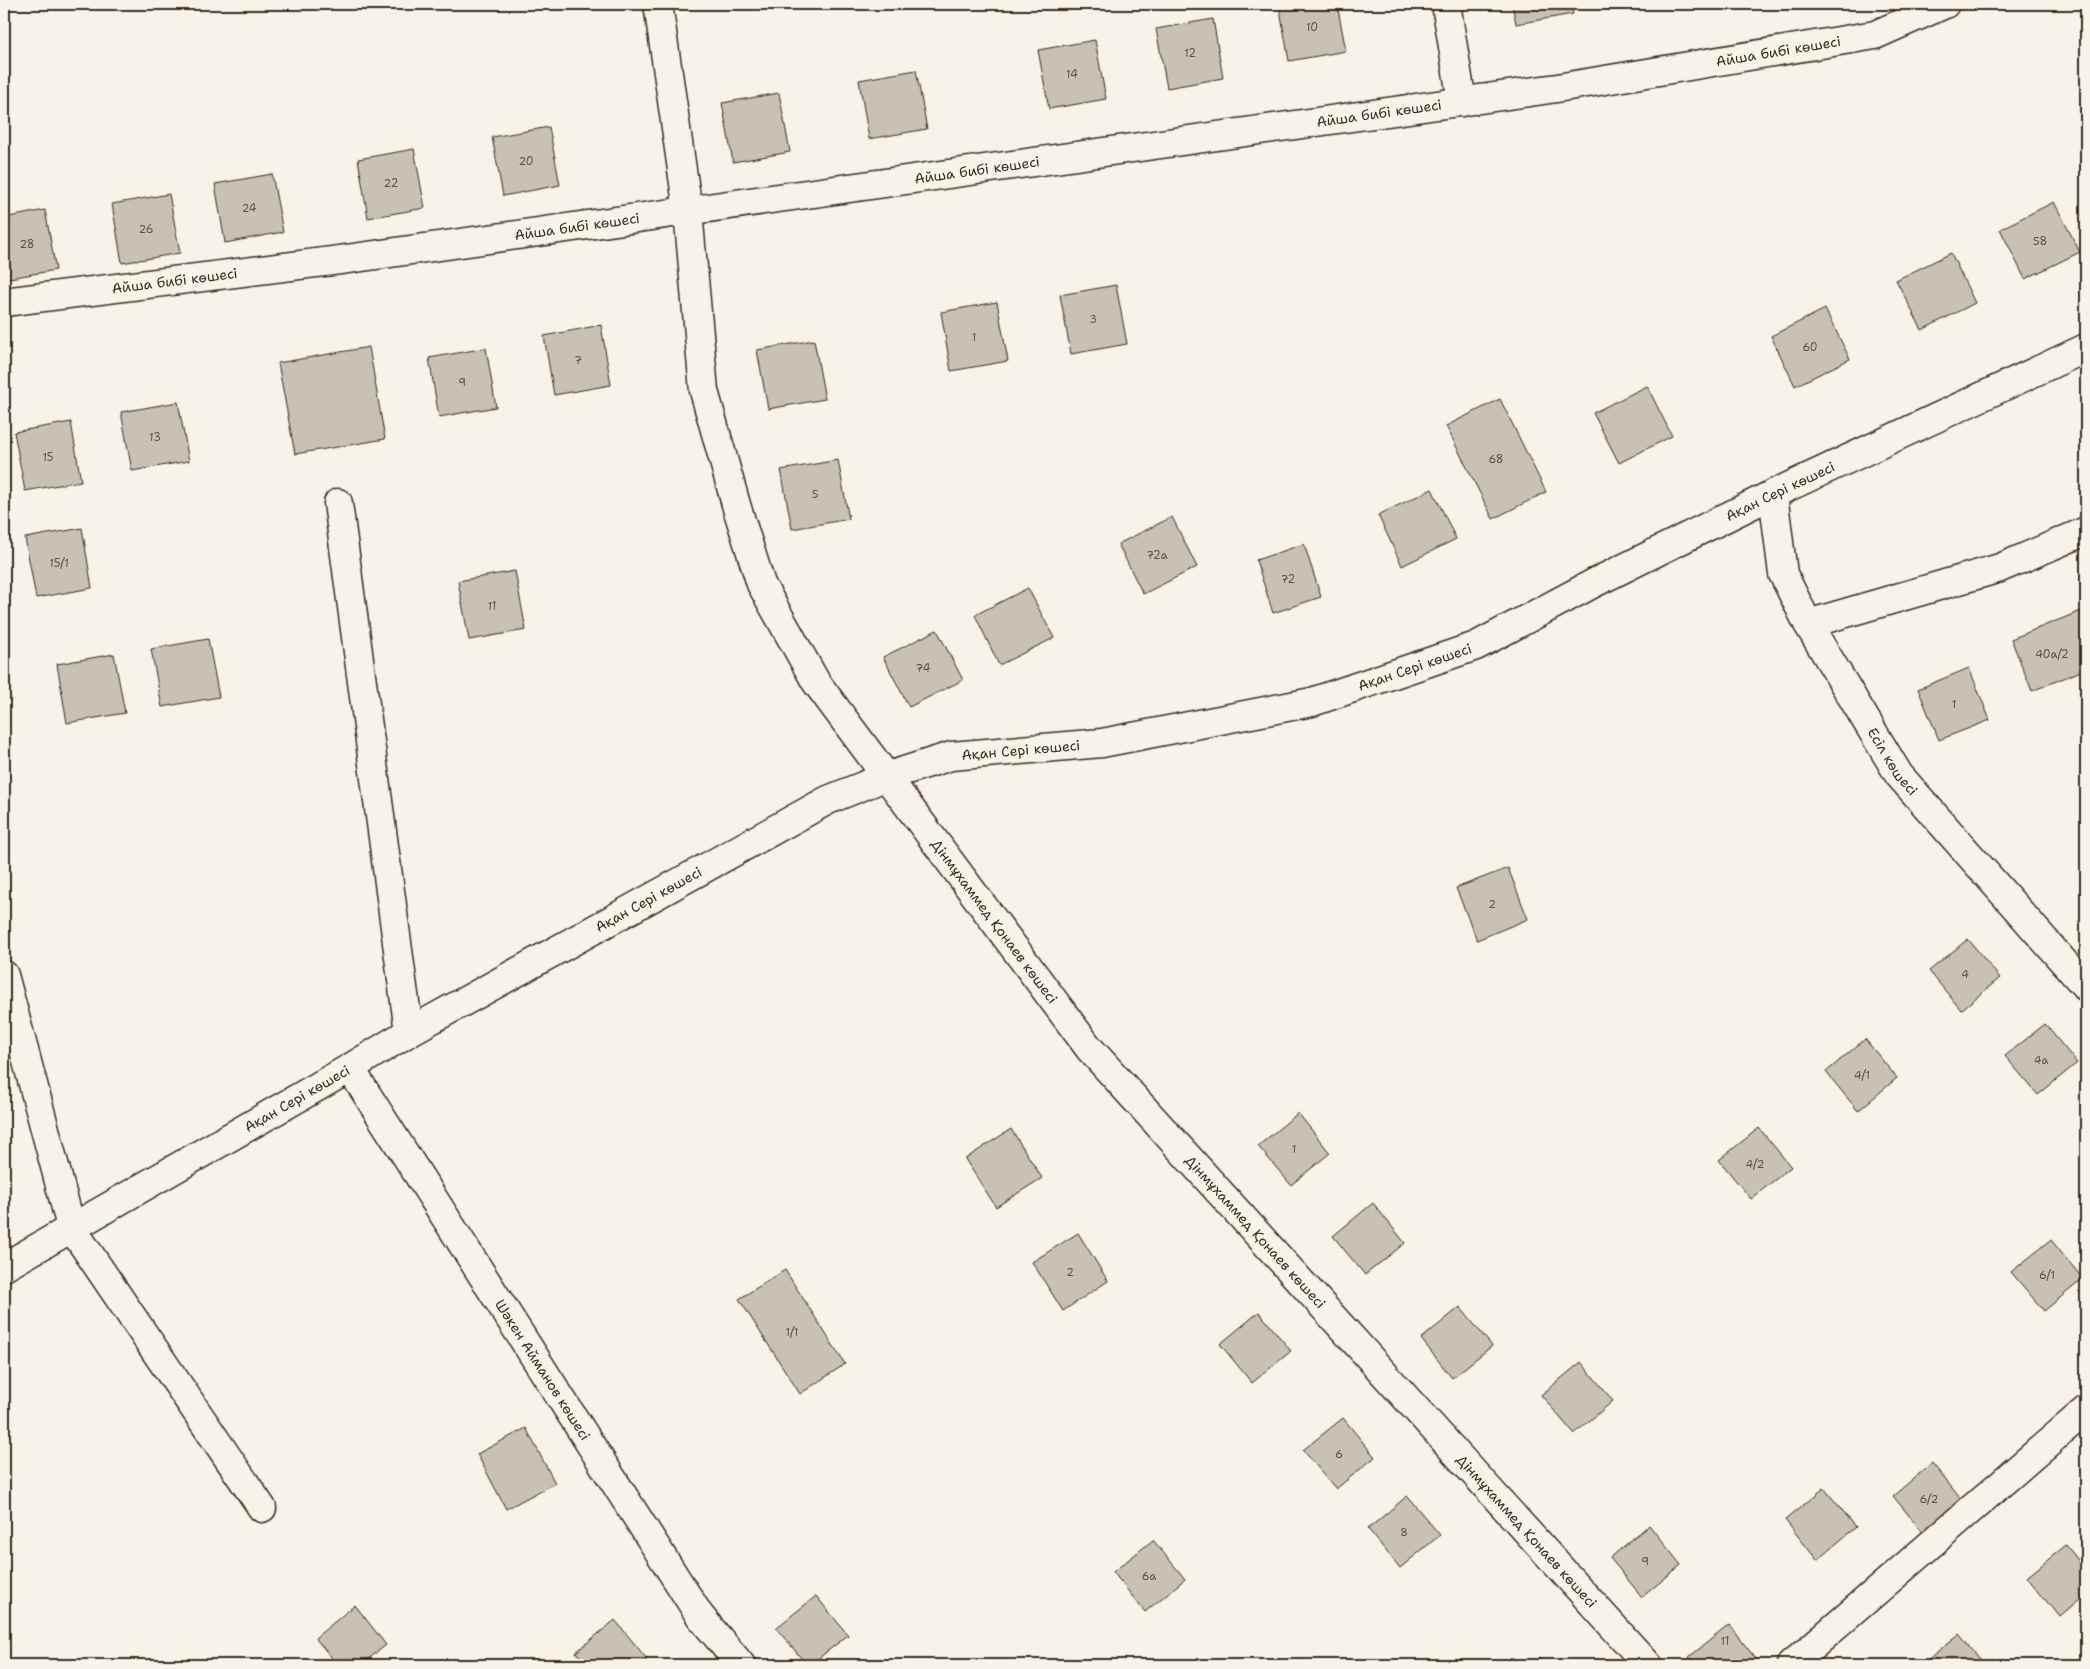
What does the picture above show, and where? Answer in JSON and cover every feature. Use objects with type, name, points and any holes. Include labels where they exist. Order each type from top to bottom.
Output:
[{"type":"street","name":"Дінмұхаммед Қонаев көшесі","points":[[658,4],[688,211],[704,391],[761,584],[816,682],[1089,1048],[1648,1665]]},
{"type":"street","points":[[1446,4],[1462,102]]},
{"type":"street","name":"Айша бибі көшесі","points":[[4,302],[340,260],[1557,88],[1875,35],[1945,4]]},
{"type":"street","name":"Ақан Сері көшесі","points":[[4,1267],[350,1068],[409,1032],[828,800],[886,777],[952,756],[1102,743],[1312,702],[1476,646],[1594,583],[1773,494],[2086,348]]},
{"type":"street","name":"Есіл көшесі","points":[[1773,494],[1782,574],[1808,624],[1900,775],[2086,986]]},
{"type":"street","points":[[338,503],[409,1032]]},
{"type":"street","points":[[1808,624],[2000,568],[2086,531]]},
{"type":"street","points":[[4,975],[71,1227],[262,1508]]},
{"type":"street","name":"Шәкен Айманов көшесі","points":[[350,1068],[700,1616],[741,1665]]},
{"type":"street","points":[[1791,1665],[2086,1410]]},
{"type":"building","points":[[1279,4],[1337,4],[1346,51],[1289,61]]},
{"type":"building","points":[[1512,4],[1571,4],[1573,14],[1516,24]]},
{"type":"building","points":[[1213,19],[1223,78],[1167,88],[1156,29]]},
{"type":"building","points":[[1095,40],[1106,99],[1049,109],[1038,50]]},
{"type":"building","points":[[916,70],[927,129],[869,139],[859,80]]},
{"type":"building","points":[[779,93],[790,152],[733,162],[722,103]]},
{"type":"building","points":[[549,127],[560,185],[503,196],[492,137]]},
{"type":"building","points":[[414,149],[425,208],[368,218],[358,159]]},
{"type":"building","points":[[272,174],[283,232],[225,243],[215,184]]},
{"type":"building","points":[[169,194],[180,253],[122,263],[112,204]]},
{"type":"building","points":[[2054,202],[2080,252],[2025,279],[2000,229]]},
{"type":"building","points":[[45,210],[56,270],[4,279],[4,218]]},
{"type":"building","points":[[1951,253],[1975,303],[1922,330],[1896,280]]},
{"type":"building","points":[[1116,285],[1127,344],[1071,354],[1060,295]]},
{"type":"building","points":[[997,302],[1008,361],[951,371],[941,312]]},
{"type":"building","points":[[1825,309],[1850,359],[1795,386],[1771,336]]},
{"type":"building","points":[[601,325],[611,385],[554,395],[544,336]]},
{"type":"building","points":[[814,340],[825,399],[768,409],[757,350]]},
{"type":"building","points":[[369,347],[385,439],[295,454],[278,363]]},
{"type":"building","points":[[486,348],[496,407],[439,417],[429,358]]},
{"type":"building","points":[[1647,386],[1672,436],[1619,463],[1593,413]]},
{"type":"building","points":[[1500,399],[1546,492],[1493,519],[1446,426]]},
{"type":"building","points":[[178,402],[189,461],[132,471],[121,412]]},
{"type":"building","points":[[71,422],[81,481],[25,491],[14,432]]},
{"type":"building","points":[[838,460],[849,519],[792,529],[781,470]]},
{"type":"building","points":[[1432,489],[1456,539],[1402,566],[1378,515]]},
{"type":"building","points":[[1172,517],[1197,567],[1143,594],[1118,544]]},
{"type":"building","points":[[82,528],[92,588],[36,598],[25,538]]},
{"type":"building","points":[[1304,544],[1321,597],[1273,613],[1256,560]]},
{"type":"building","points":[[515,571],[526,630],[469,640],[458,581]]},
{"type":"building","points":[[1028,588],[1054,638],[999,665],[975,615]]},
{"type":"building","points":[[2086,609],[2086,669],[2032,691],[2011,639]]},
{"type":"building","points":[[937,630],[963,680],[909,707],[883,657]]},
{"type":"building","points":[[208,639],[219,697],[162,707],[151,649]]},
{"type":"building","points":[[114,654],[125,713],[67,723],[57,664]]},
{"type":"building","points":[[1969,668],[1990,720],[1939,740],[1918,689]]},
{"type":"building","points":[[1508,868],[1528,919],[1477,940],[1456,888]]},
{"type":"building","points":[[1968,939],[2000,978],[1961,1010],[1929,971]]},
{"type":"building","points":[[2045,1024],[2077,1063],[2038,1095],[2005,1056]]},
{"type":"building","points":[[1865,1039],[1897,1078],[1858,1111],[1826,1072]]},
{"type":"building","points":[[1298,1113],[1330,1153],[1291,1185],[1258,1146]]},
{"type":"building","points":[[1759,1128],[1791,1167],[1751,1199],[1719,1160]]},
{"type":"building","points":[[1011,1129],[1042,1178],[996,1207],[965,1159]]},
{"type":"building","points":[[1373,1203],[1405,1243],[1365,1275],[1333,1236]]},
{"type":"building","points":[[1078,1233],[1108,1281],[1063,1311],[1032,1262]]},
{"type":"building","points":[[2051,1240],[2083,1279],[2044,1311],[2011,1272]]},
{"type":"building","points":[[785,1270],[845,1364],[800,1394],[739,1299]]},
{"type":"building","points":[[1460,1307],[1492,1346],[1452,1378],[1421,1339]]},
{"type":"building","points":[[1259,1312],[1291,1351],[1252,1383],[1220,1344]]},
{"type":"building","points":[[1581,1362],[1613,1401],[1574,1434],[1541,1395]]},
{"type":"building","points":[[1343,1418],[1375,1457],[1336,1489],[1303,1450]]},
{"type":"building","points":[[526,1428],[555,1483],[506,1509],[477,1454]]},
{"type":"building","points":[[1932,1463],[1964,1503],[1925,1535],[1893,1496]]},
{"type":"building","points":[[1824,1488],[1856,1527],[1817,1560],[1785,1520]]},
{"type":"building","points":[[1407,1496],[1440,1535],[1400,1568],[1368,1529]]},
{"type":"building","points":[[1649,1525],[1681,1565],[1642,1597],[1610,1558]]},
{"type":"building","points":[[1153,1540],[1185,1579],[1145,1612],[1113,1572]]},
{"type":"building","points":[[2066,1545],[2086,1570],[2086,1594],[2059,1617],[2027,1577]]},
{"type":"building","points":[[816,1596],[848,1635],[810,1665],[807,1665],[776,1628]]},
{"type":"building","points":[[355,1605],[386,1645],[361,1665],[338,1665],[315,1638]]},
{"type":"building","points":[[615,1620],[647,1659],[640,1665],[587,1665],[576,1652]]},
{"type":"building","points":[[1729,1625],[1760,1664],[1696,1665],[1689,1657]]},
{"type":"building","points":[[1959,1634],[1985,1665],[1921,1665]]},
{"type":"building","points":[[1540,1658],[1545,1665],[1531,1665]]}]
